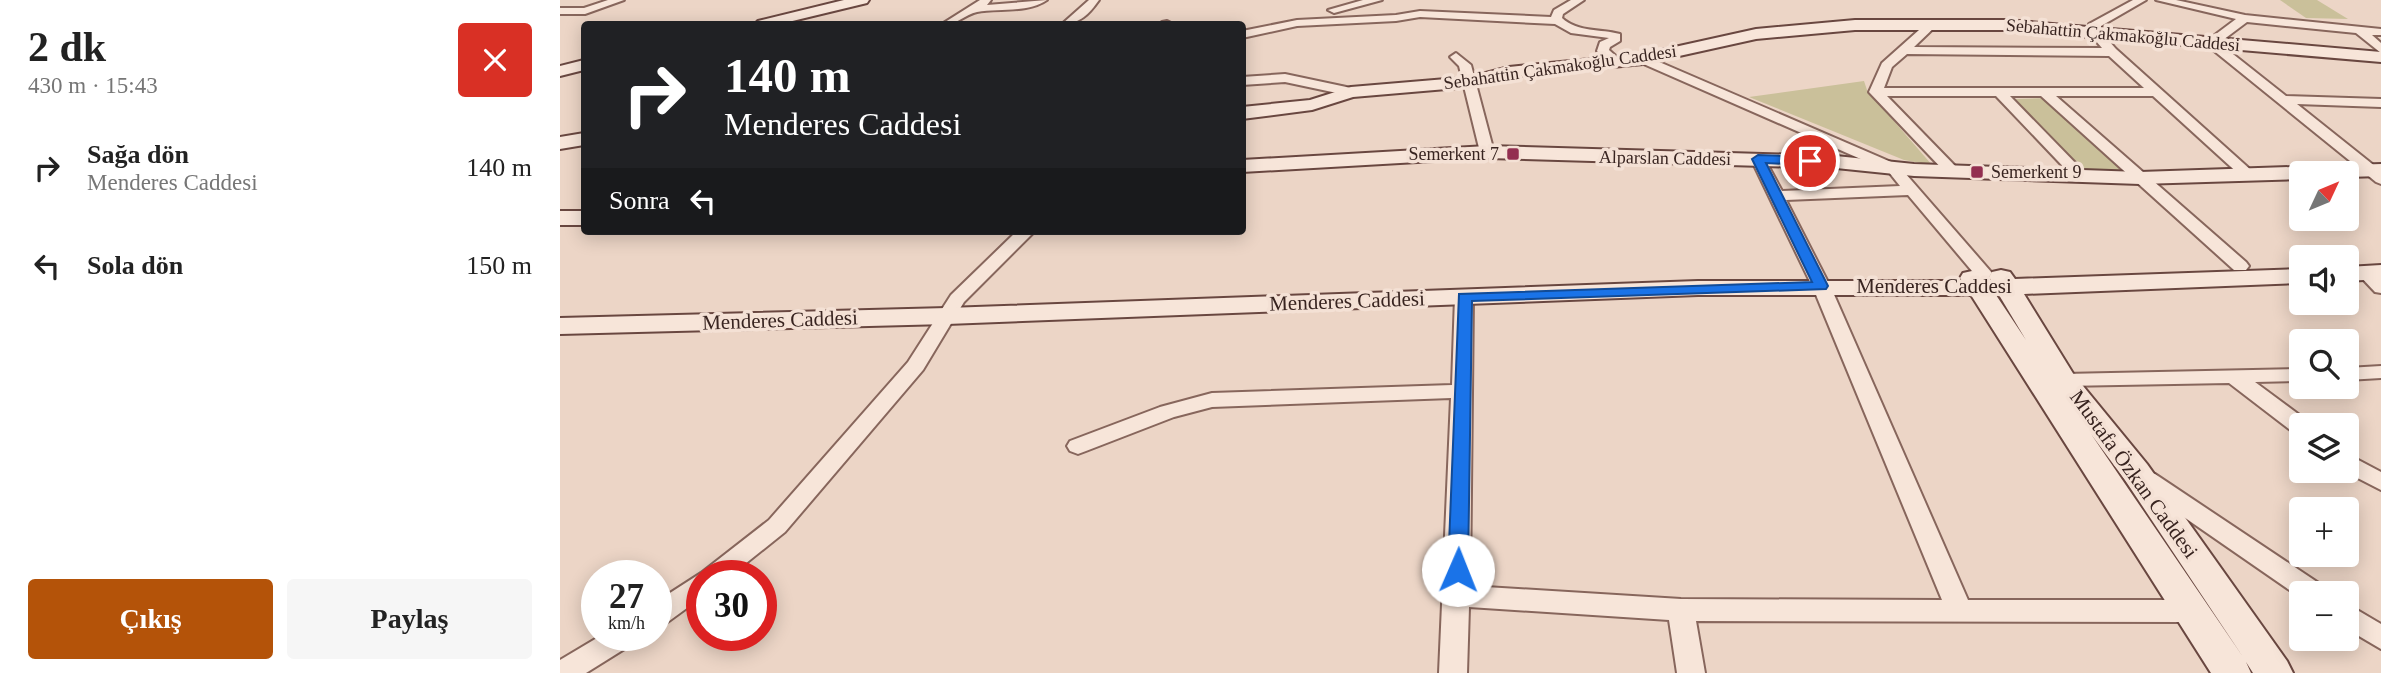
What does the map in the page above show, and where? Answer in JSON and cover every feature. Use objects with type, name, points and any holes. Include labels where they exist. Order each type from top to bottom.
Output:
[{"type":"main road","points":[[775,21],[858,2]]},
{"type":"main road","name":"Sebahattin Çakmakoğlu Caddesi","points":[[1246,113],[1312,105],[1351,92],[1470,82],[1509,72],[1643,59],[1756,34],[1855,25],[2007,25],[2381,57]]},
{"type":"main road","points":[[560,71],[581,66]]},
{"type":"main road","points":[[560,143],[581,140]]},
{"type":"main road","name":"Alparslan Caddesi","points":[[1246,166],[1488,152],[1836,162],[1893,168],[2140,178],[2377,173]]},
{"type":"main road","name":"Menderes Caddesi","points":[[1988,279],[2289,264]]},
{"type":"main road","name":"Menderes Caddesi","points":[[560,326],[952,307],[1818,281],[2289,276]]},
{"type":"main road","name":"Mustafa Özkan Caddesi","points":[[1988,279],[2136,472],[2274,673]]},
{"type":"main road","name":"Mustafa Özkan Caddesi","points":[[1988,279],[2232,673]]},
{"type":"main road","name":"Menderes Caddesi","points":[[560,310],[952,307],[1464,297],[1818,281]]},
{"type":"street","points":[[858,2],[872,0]]},
{"type":"street","points":[[960,21],[987,0]]},
{"type":"street","points":[[976,9],[1042,0]]},
{"type":"street","points":[[1071,21],[1086,11],[1094,0]]},
{"type":"street","points":[[1297,23],[1310,16],[1377,0]]},
{"type":"street","points":[[1557,21],[1558,12],[1579,0]]},
{"type":"street","points":[[2141,0],[2095,24],[2095,33],[2112,52],[2247,174]]},
{"type":"street","points":[[2161,0],[2245,18],[2381,32]]},
{"type":"street","points":[[560,11],[585,11],[621,1]]},
{"type":"street","points":[[1246,34],[1297,23],[1479,12],[1557,21],[1579,31],[1605,32],[1616,36],[1614,41],[1604,45],[1603,51],[1615,62]]},
{"type":"street","points":[[2245,18],[2212,43],[2377,173]]},
{"type":"street","points":[[1876,92],[1886,66],[1932,24]]},
{"type":"street","points":[[2360,30],[2381,49]]},
{"type":"street","points":[[1902,50],[2112,52]]},
{"type":"street","points":[[1456,57],[1465,65],[1488,152]]},
{"type":"street","points":[[1643,59],[1893,168],[1988,279]]},
{"type":"street","points":[[1246,81],[1285,78],[1351,92]]},
{"type":"street","points":[[1876,92],[2156,92]]},
{"type":"street","points":[[1876,92],[1952,171]]},
{"type":"street","points":[[2000,93],[2080,176]]},
{"type":"street","points":[[2045,93],[2239,266]]},
{"type":"street","points":[[2286,100],[2381,103]]},
{"type":"street","points":[[1758,159],[1818,281],[1959,610]]},
{"type":"street","points":[[1776,196],[1912,190]]},
{"type":"street","points":[[733,560],[777,526],[916,366],[952,307],[1023,235]]},
{"type":"street","points":[[1452,673],[1457,596],[1464,297]]},
{"type":"street","points":[[2359,373],[2381,372]]},
{"type":"street","points":[[2064,380],[2289,376]]},
{"type":"street","points":[[2236,378],[2289,418]]},
{"type":"street","points":[[1078,446],[1167,412],[1212,400],[1462,391]]},
{"type":"street","points":[[2359,469],[2381,482]]},
{"type":"street","points":[[2136,472],[2296,581]]},
{"type":"street","points":[[1457,596],[1681,610],[2193,611]]},
{"type":"street","points":[[1681,610],[1691,673]]},
{"type":"street","points":[[2359,623],[2381,638]]},
{"type":"street","points":[[563,673],[599,651]]},
{"type":"shaded area","points":[[2280,0],[2317,0],[2348,19],[2306,18]]},
{"type":"shaded area","points":[[1864,81],[1867,90],[1932,165],[1904,160],[1749,97]]},
{"type":"shaded area","points":[[2047,98],[2124,171],[2085,171],[2014,99]]},
{"type":"place","name":"Semerkent 7","points":[[1513,154]]},
{"type":"place","name":"Semerkent 9","points":[[1977,172]]},
{"type":"route","points":[[1458,570],[1464,297],[1821,286],[1758,159],[1810,161]]}]
